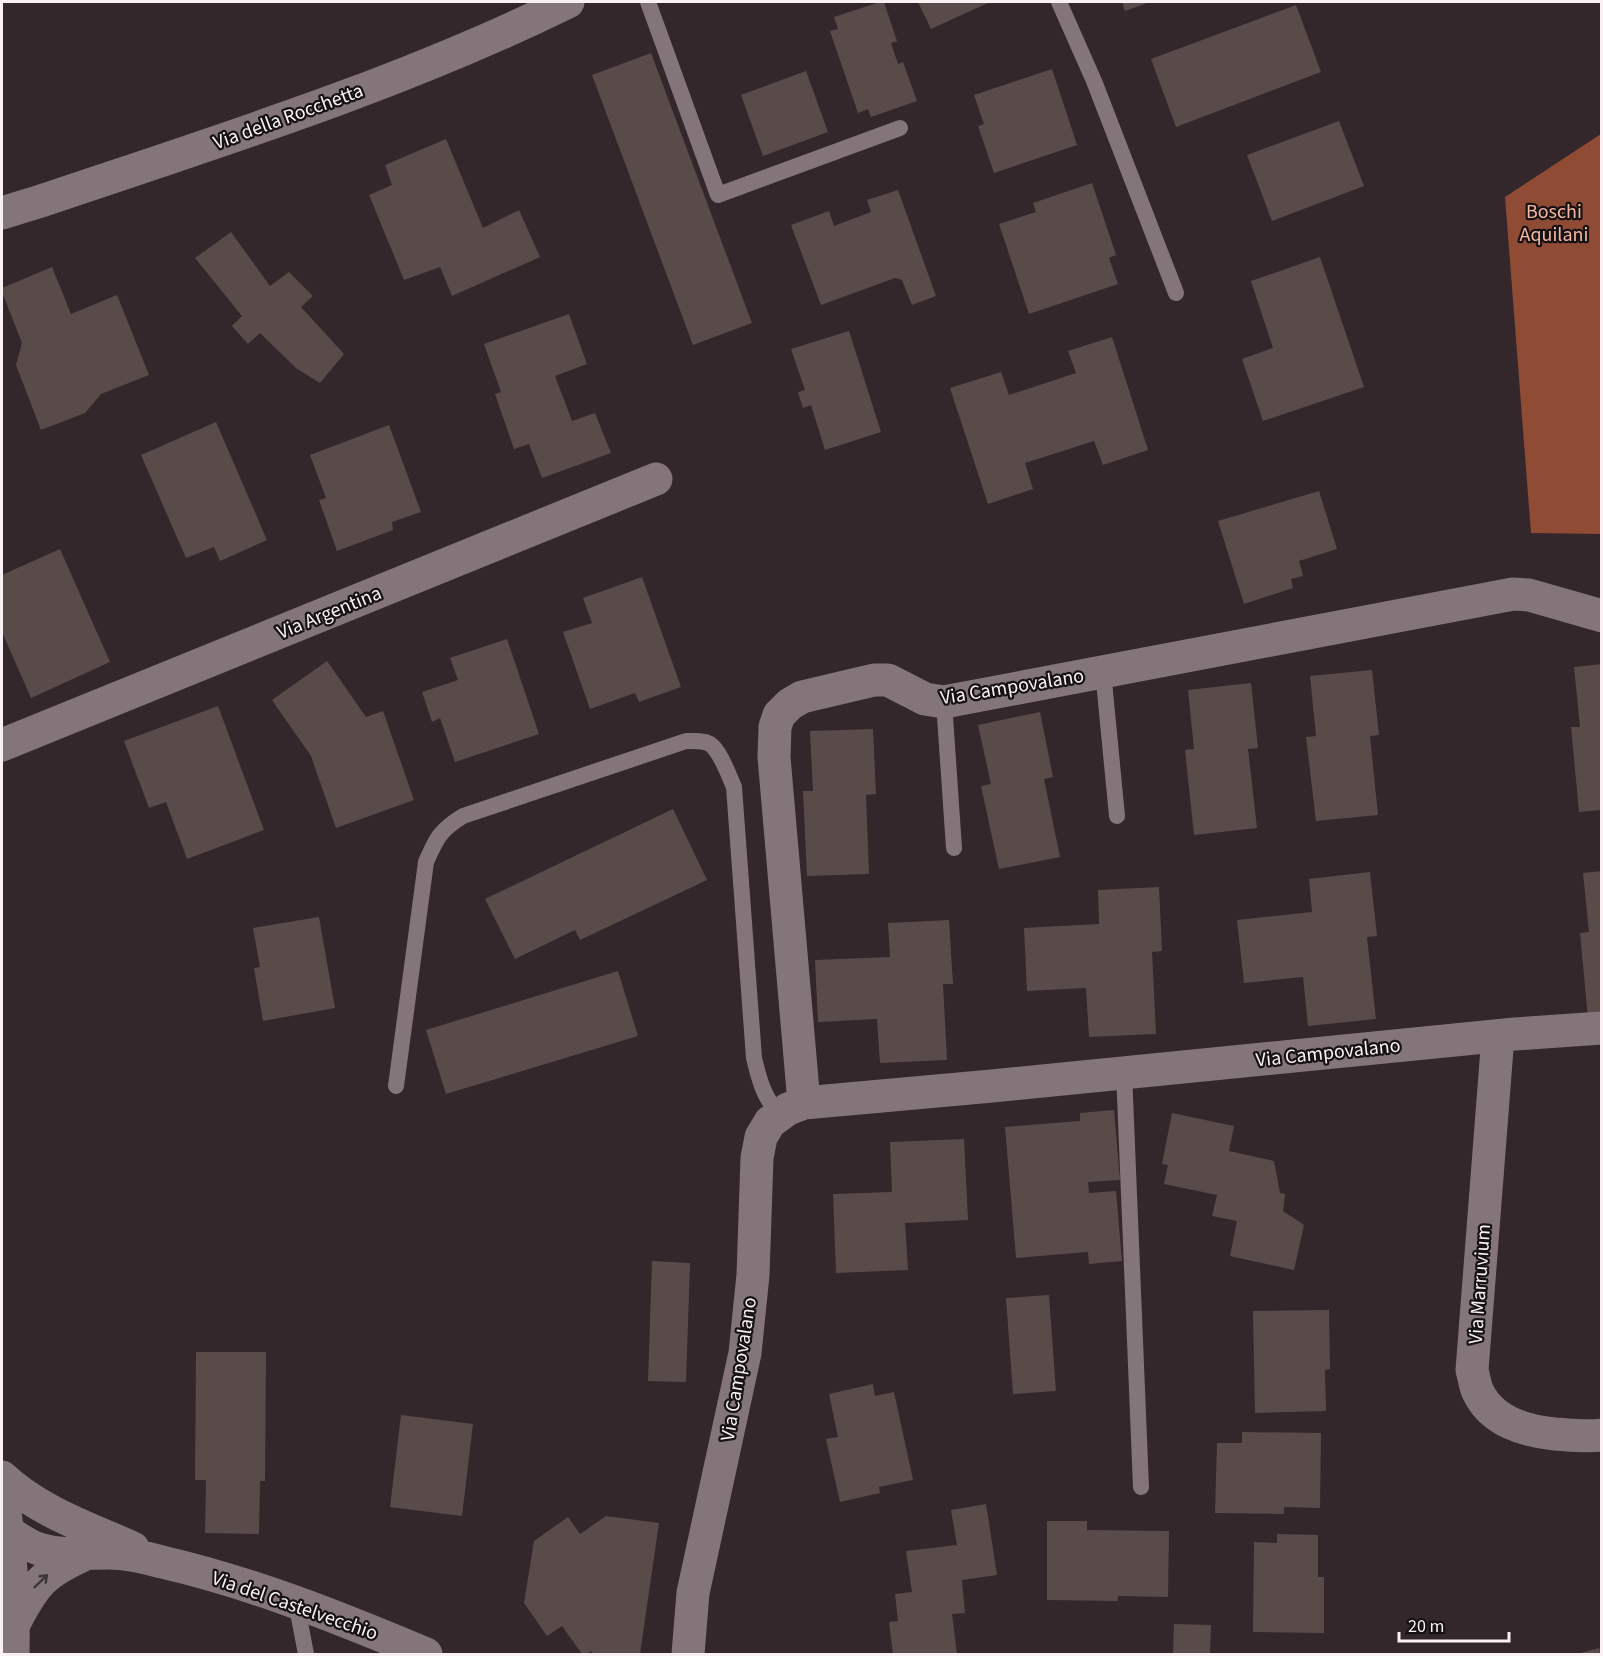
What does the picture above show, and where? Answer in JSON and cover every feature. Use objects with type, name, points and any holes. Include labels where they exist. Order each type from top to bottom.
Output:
[{"type":"street","name":"Via della Rocchetta","points":[[2,213],[293,116],[391,79],[529,21],[567,2]]},
{"type":"street","name":"Via Argentina","points":[[2,745],[656,479]]},
{"type":"street","name":"Via Campovalano","points":[[791,1109],[774,757],[775,728],[779,715],[790,704],[802,697],[874,680],[888,680],[926,699],[944,702],[1513,594],[1529,595],[1602,616]]},
{"type":"street","name":"Via Campovalano","points":[[688,1654],[693,1593],[745,1353],[753,1275],[758,1158],[761,1137],[770,1122],[791,1109],[1124,1072],[1602,1028]]},
{"type":"street","name":"Via Marruvium","points":[[1497,1036],[1472,1370],[1478,1392],[1491,1411],[1507,1423],[1534,1432],[1587,1437],[1602,1435]]},
{"type":"street","name":"Via del Castelvecchio","points":[[2,1477],[23,1494],[46,1508],[84,1539],[124,1554],[248,1585],[426,1654]]},
{"type":"street","points":[[2,1492],[13,1593],[13,1640]]},
{"type":"street","name":"Via del Castelvecchio","points":[[8,1531],[41,1550],[58,1553],[84,1539]]},
{"type":"street","name":"Via del Castelvecchio","points":[[13,1640],[33,1589],[64,1563],[84,1539]]},
{"type":"lane","points":[[648,2],[718,195],[900,128]]},
{"type":"lane","points":[[1059,2],[1094,81],[1176,293]]},
{"type":"lane","points":[[1103,671],[1117,816]]},
{"type":"lane","points":[[944,702],[954,848]]},
{"type":"lane","points":[[396,1086],[426,862],[435,840],[448,825],[463,816],[686,741],[698,741],[710,745],[722,759],[734,787],[754,1058],[761,1087],[770,1104],[791,1109]]},
{"type":"lane","points":[[1124,1072],[1141,1487]]},
{"type":"lane","points":[[296,1602],[306,1654]]},
{"type":"green space","name":"Boschi Aquilani","points":[[1601,134],[1601,534],[1531,533],[1505,197]]},
{"type":"building","points":[[884,2],[897,41],[891,43],[898,64],[903,62],[917,101],[871,117],[868,109],[858,113],[830,31],[838,29],[834,17]]},
{"type":"building","points":[[918,2],[990,2],[931,29]]},
{"type":"building","points":[[1122,2],[1150,2],[1125,11]]},
{"type":"building","points":[[1296,5],[1321,72],[1176,127],[1151,59]]},
{"type":"building","points":[[651,53],[752,323],[693,345],[592,75]]},
{"type":"building","points":[[1052,69],[1077,145],[994,173],[978,126],[984,124],[974,95]]},
{"type":"building","points":[[806,71],[828,132],[763,156],[741,95]]},
{"type":"building","points":[[1339,121],[1364,186],[1272,221],[1247,155]]},
{"type":"building","points":[[446,139],[483,228],[519,210],[540,257],[452,296],[440,267],[404,280],[369,195],[392,185],[385,165]]},
{"type":"building","points":[[1092,183],[1116,255],[1109,258],[1118,284],[1029,314],[999,224],[1036,212],[1033,203]]},
{"type":"building","points":[[898,190],[936,296],[912,305],[902,280],[895,278],[821,305],[791,225],[829,211],[834,226],[871,212],[867,200]]},
{"type":"building","points":[[231,232],[270,286],[289,272],[313,296],[301,307],[344,354],[320,383],[296,368],[260,333],[248,344],[232,326],[242,316],[195,258]]},
{"type":"building","points":[[1320,257],[1364,387],[1263,421],[1242,359],[1273,348],[1251,281]]},
{"type":"building","points":[[52,267],[71,314],[117,295],[149,375],[101,394],[85,413],[41,430],[16,365],[22,343],[2,288]]},
{"type":"building","points":[[569,314],[587,364],[555,376],[572,421],[595,413],[611,453],[542,478],[529,444],[514,449],[495,394],[501,392],[484,344]]},
{"type":"building","points":[[849,331],[881,432],[825,450],[811,405],[803,408],[798,392],[805,390],[791,349]]},
{"type":"building","points":[[1112,337],[1148,450],[1103,465],[1094,441],[1025,463],[1033,489],[988,504],[950,388],[1001,372],[1009,395],[1076,373],[1068,351]]},
{"type":"building","points":[[216,422],[267,540],[220,561],[214,547],[186,558],[141,455]]},
{"type":"building","points":[[389,425],[421,512],[392,522],[393,530],[337,551],[319,500],[326,498],[310,455]]},
{"type":"building","points":[[1319,491],[1337,549],[1299,561],[1303,576],[1291,579],[1293,588],[1244,604],[1218,521]]},
{"type":"building","points":[[60,549],[110,662],[31,698],[2,632],[2,575]]},
{"type":"building","points":[[642,577],[681,687],[639,702],[635,693],[590,709],[563,632],[592,623],[583,598]]},
{"type":"building","points":[[507,639],[539,734],[455,762],[440,718],[432,722],[422,692],[458,680],[450,658]]},
{"type":"building","points":[[327,661],[366,717],[383,711],[414,800],[336,828],[311,756],[272,700]]},
{"type":"building","points":[[1602,664],[1602,810],[1579,812],[1571,727],[1580,727],[1574,667]]},
{"type":"building","points":[[1372,670],[1379,735],[1370,736],[1378,815],[1316,821],[1306,737],[1316,736],[1310,676]]},
{"type":"building","points":[[1251,683],[1258,748],[1248,749],[1257,828],[1194,835],[1185,750],[1194,749],[1188,690]]},
{"type":"building","points":[[218,706],[264,830],[187,859],[166,802],[149,808],[124,741]]},
{"type":"building","points":[[1040,712],[1053,777],[1044,779],[1060,857],[999,869],[981,786],[991,784],[978,725]]},
{"type":"building","points":[[873,729],[876,794],[866,795],[869,874],[807,876],[803,791],[813,791],[810,731]]},
{"type":"building","points":[[673,809],[707,880],[580,940],[575,930],[515,959],[485,899]]},
{"type":"building","points":[[1602,871],[1602,1017],[1588,1018],[1580,933],[1589,932],[1583,873]]},
{"type":"building","points":[[1370,872],[1377,936],[1367,937],[1376,1019],[1308,1026],[1303,977],[1244,983],[1237,920],[1312,912],[1309,879]]},
{"type":"building","points":[[1159,887],[1162,951],[1152,952],[1156,1034],[1089,1037],[1086,988],[1027,991],[1024,928],[1099,924],[1098,890]]},
{"type":"building","points":[[319,917],[335,1008],[263,1021],[254,968],[260,967],[253,928]]},
{"type":"building","points":[[949,920],[953,984],[943,984],[947,1060],[880,1063],[877,1019],[818,1022],[815,960],[890,957],[888,923]]},
{"type":"building","points":[[618,971],[638,1036],[446,1094],[426,1030]]},
{"type":"building","points":[[1114,1110],[1120,1180],[1088,1182],[1089,1193],[1116,1191],[1122,1261],[1089,1264],[1088,1252],[1016,1258],[1005,1127],[1080,1121],[1080,1113]]},
{"type":"building","points":[[1172,1113],[1234,1126],[1229,1151],[1274,1161],[1280,1193],[1285,1194],[1283,1211],[1304,1225],[1294,1270],[1230,1256],[1237,1221],[1212,1216],[1217,1195],[1164,1184],[1168,1165],[1162,1164]]},
{"type":"building","points":[[964,1139],[968,1220],[905,1223],[908,1270],[836,1273],[833,1194],[892,1192],[890,1142]]},
{"type":"building","points":[[652,1261],[690,1263],[686,1382],[648,1381]]},
{"type":"building","points":[[1049,1295],[1056,1391],[1013,1394],[1006,1298]]},
{"type":"building","points":[[1329,1310],[1330,1369],[1325,1370],[1326,1411],[1255,1413],[1253,1311]]},
{"type":"building","points":[[196,1352],[266,1352],[265,1481],[260,1481],[259,1534],[205,1533],[206,1480],[195,1480]]},
{"type":"building","points":[[873,1384],[875,1396],[894,1392],[913,1480],[879,1487],[880,1493],[840,1502],[826,1439],[838,1437],[829,1394]]},
{"type":"building","points":[[401,1415],[473,1424],[462,1516],[390,1507]]},
{"type":"building","points":[[1242,1432],[1321,1433],[1320,1508],[1284,1507],[1284,1514],[1215,1513],[1217,1443],[1242,1443]]},
{"type":"building","points":[[986,1504],[997,1575],[962,1580],[965,1613],[952,1614],[957,1654],[893,1654],[889,1622],[898,1621],[895,1594],[912,1592],[906,1551],[957,1545],[951,1510]]},
{"type":"building","points":[[606,1516],[659,1523],[640,1654],[594,1654],[591,1651],[582,1654],[562,1626],[547,1636],[524,1603],[534,1541],[568,1517],[580,1534]]},
{"type":"building","points":[[1047,1521],[1087,1521],[1087,1530],[1169,1531],[1168,1597],[1118,1596],[1118,1601],[1047,1600]]},
{"type":"building","points":[[1277,1534],[1318,1535],[1318,1577],[1324,1577],[1324,1633],[1253,1632],[1254,1542],[1277,1543]]},
{"type":"building","points":[[1174,1624],[1211,1625],[1210,1654],[1173,1654]]},
{"type":"building","points":[[1599,1648],[1601,1654],[1577,1654]]}]
